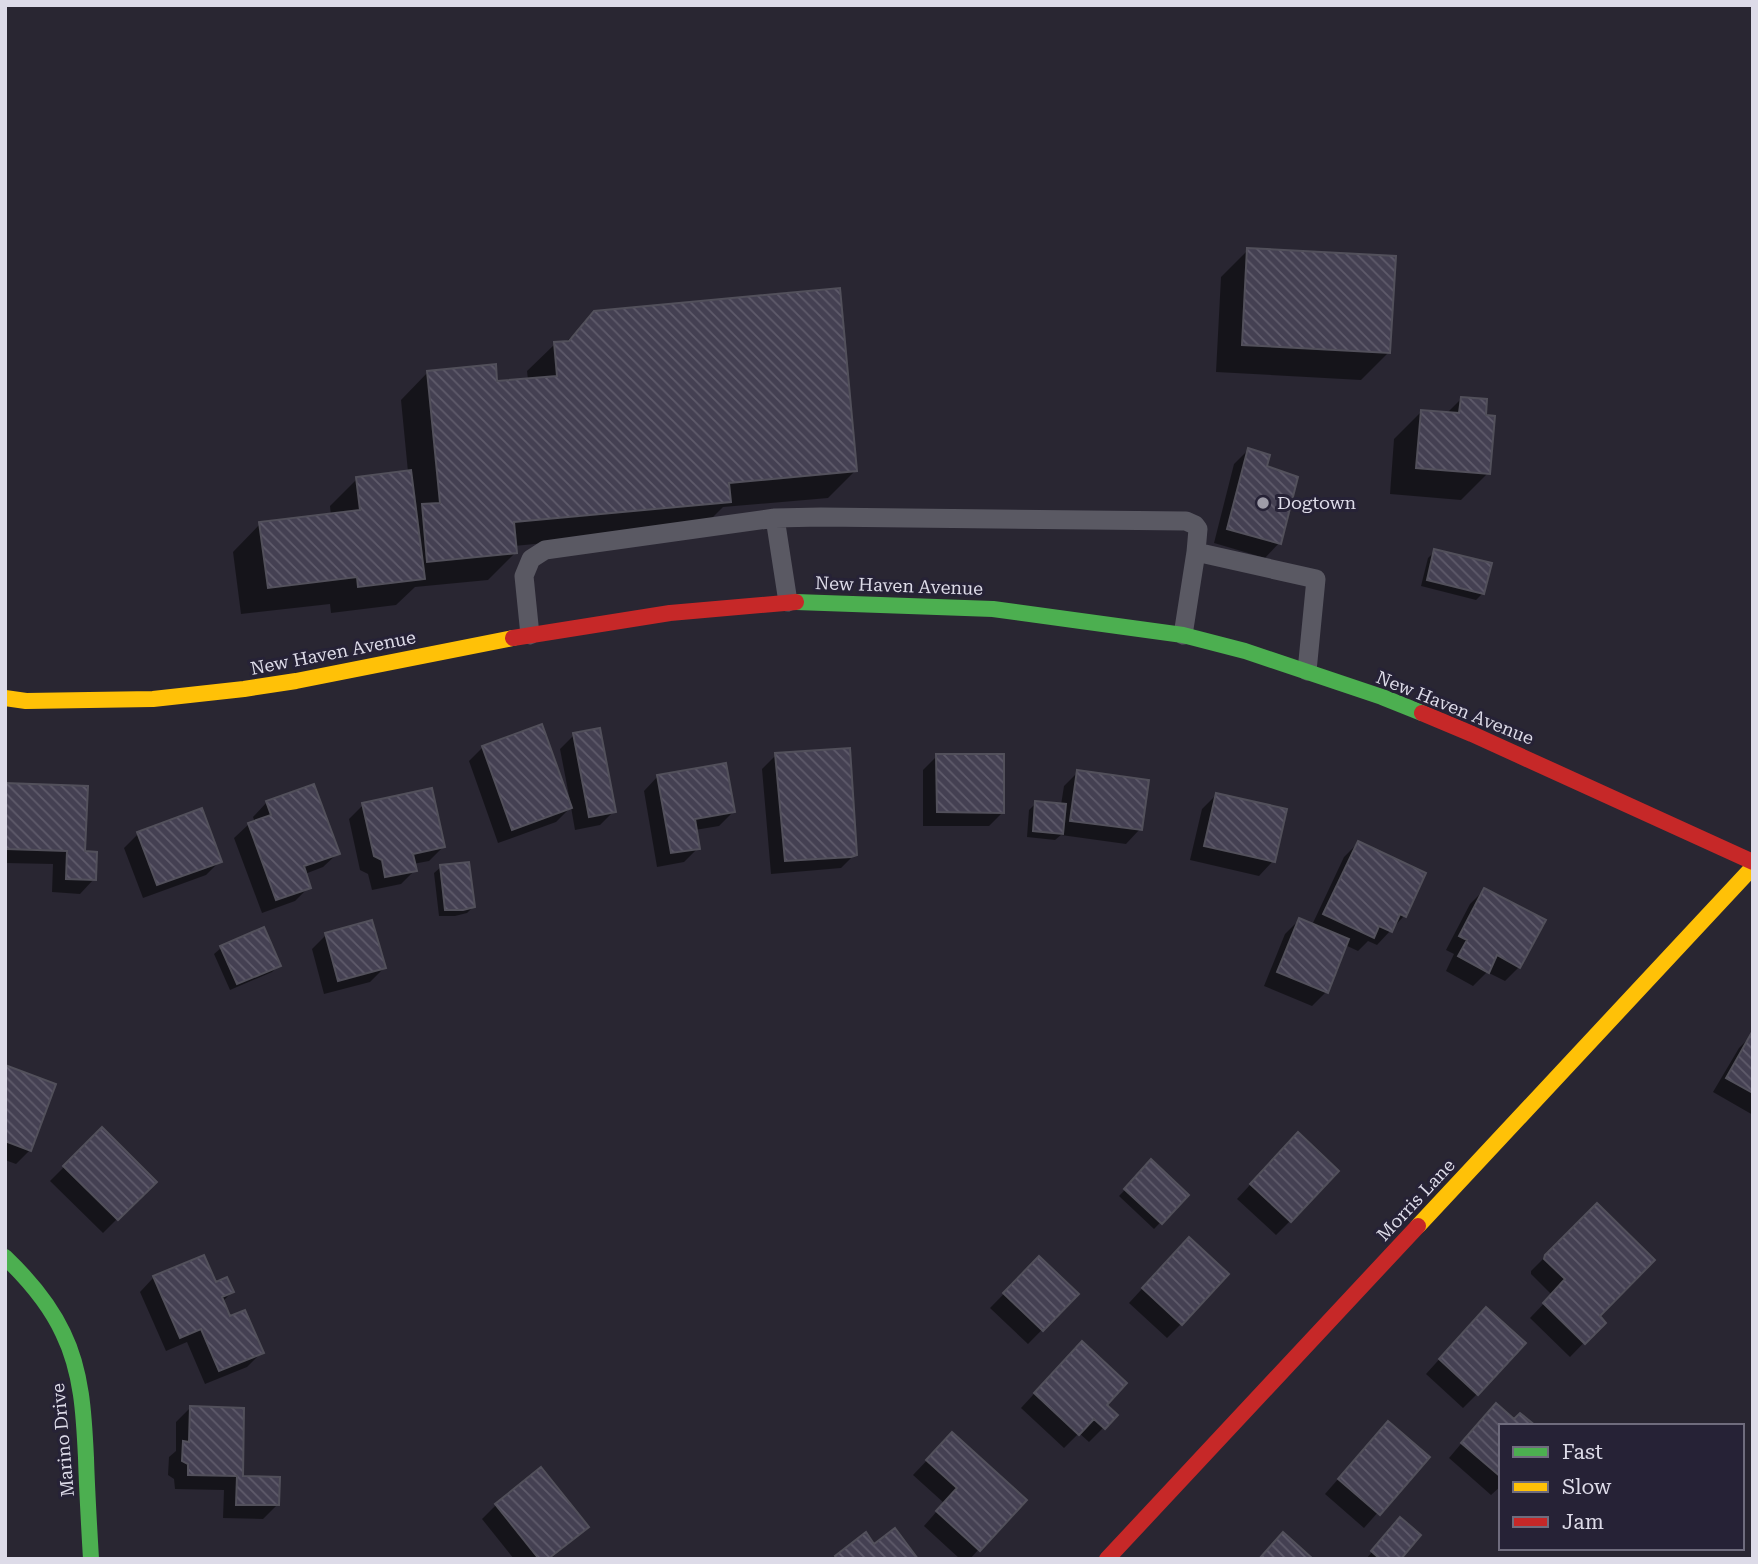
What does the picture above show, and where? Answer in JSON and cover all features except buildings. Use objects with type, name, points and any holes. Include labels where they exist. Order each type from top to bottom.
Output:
[{"type":"main road","name":"New Haven Avenue","points":[[5,698],[26,701],[153,699],[244,690],[530,635],[670,613],[788,602],[993,609],[1183,635],[1307,671],[1382,697],[1472,734],[1680,827],[1753,864]]},
{"type":"main road","name":"Morris Lane","points":[[1107,1559],[1753,864]]},
{"type":"main road","name":"Marino Drive","points":[[5,1257],[29,1280],[48,1306],[64,1334],[75,1362],[85,1431],[91,1559]]},
{"type":"lane","points":[[530,635],[524,576],[531,559],[545,550],[775,519],[821,517],[1186,522],[1198,529],[1183,635]]},
{"type":"lane","points":[[775,519],[788,602]]},
{"type":"lane","points":[[1195,552],[1316,579],[1307,671]]},
{"type":"traffic: fast","points":[[796,602],[993,609],[1183,635],[1245,651],[1422,713]]},
{"type":"traffic: fast","points":[[5,1257],[45,1302],[63,1333],[74,1363],[84,1426],[91,1559]]},
{"type":"traffic: slow","points":[[5,698],[26,701],[153,699],[244,689],[513,638]]},
{"type":"traffic: slow","points":[[1418,1226],[1753,867]]},
{"type":"traffic: jam","points":[[513,638],[670,613],[796,602]]},
{"type":"traffic: jam","points":[[1422,713],[1753,862]]},
{"type":"traffic: jam","points":[[1107,1559],[1418,1226]]},
{"type":"place","name":"Dogtown","points":[[1263,503]]}]
